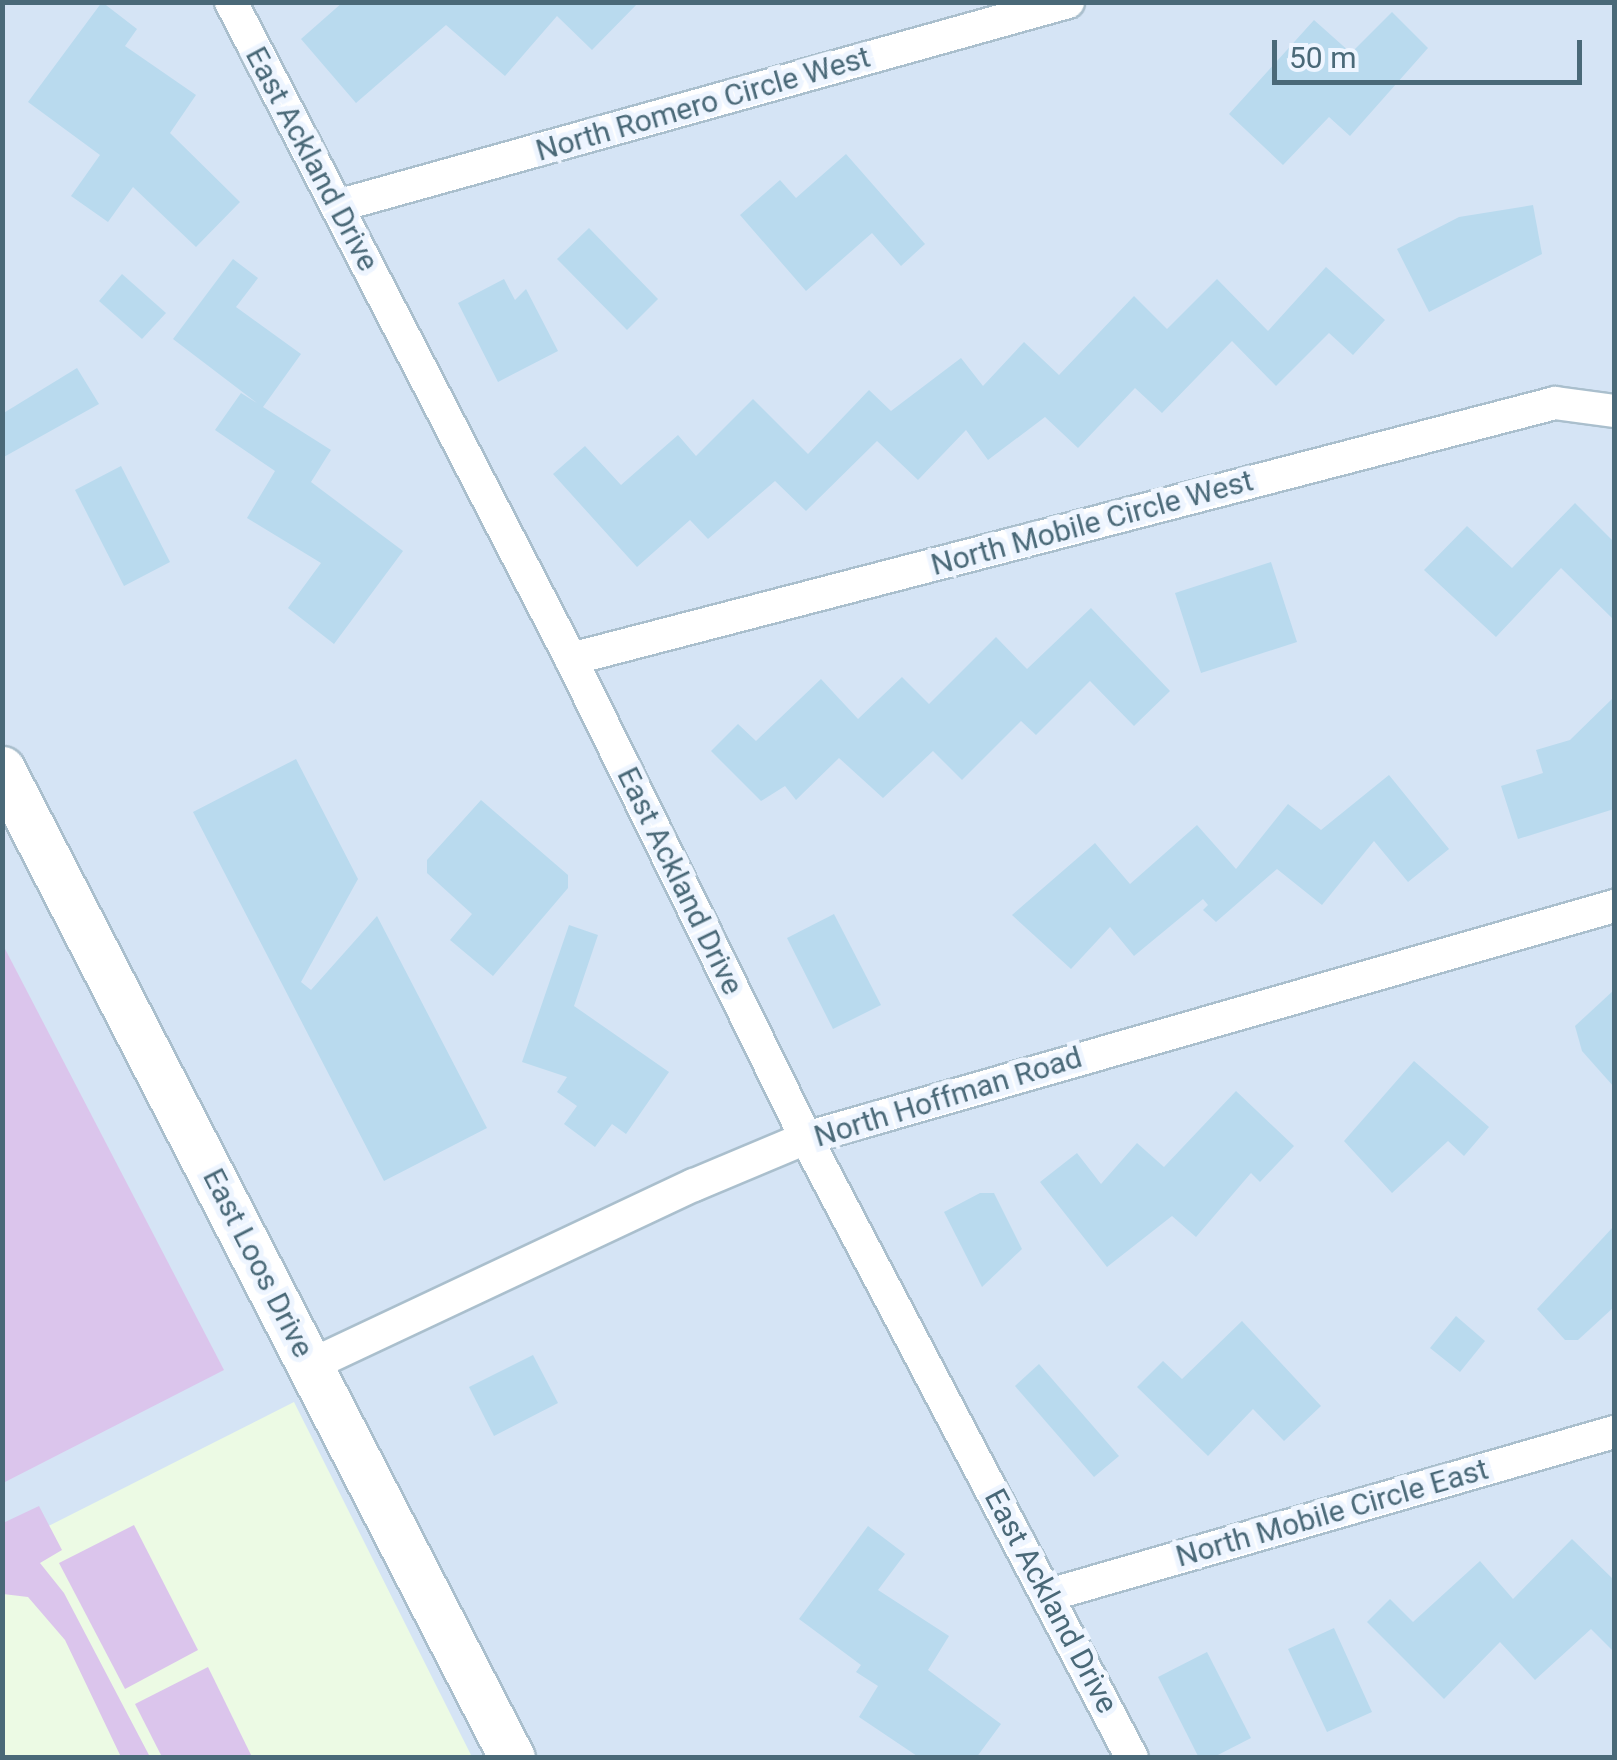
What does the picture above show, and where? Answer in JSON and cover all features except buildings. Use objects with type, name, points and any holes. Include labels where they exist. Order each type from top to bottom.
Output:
[{"type":"street","name":"East Ackland Drive","points":[[231,2],[571,659],[806,1138],[1132,1758]]},
{"type":"street","name":"North Romero Circle West","points":[[337,206],[1068,2]]},
{"type":"street","name":"North Mobile Circle West","points":[[571,659],[1555,403],[1614,411]]},
{"type":"street","name":"East Loos Drive","points":[[2,769],[512,1758]]},
{"type":"street","name":"North Hoffman Road","points":[[311,1365],[694,1185],[806,1138],[1614,906]]},
{"type":"street","name":"North Mobile Circle East","points":[[1048,1595],[1614,1432]]},
{"type":"shaded area","points":[[3,3],[1614,3],[1614,1757],[3,1757]]},
{"type":"shaded area","points":[[3,945],[224,1370],[2,1483]]},
{"type":"shaded area","points":[[294,1402],[472,1757],[3,1758],[3,1549]]},
{"type":"shaded area","points":[[39,1506],[62,1550],[40,1563],[64,1593],[150,1757],[121,1757],[65,1640],[28,1597],[3,1594],[3,1523]]},
{"type":"shaded area","points":[[134,1525],[198,1650],[125,1689],[59,1563]]},
{"type":"shaded area","points":[[208,1667],[252,1757],[162,1757],[135,1704]]}]
